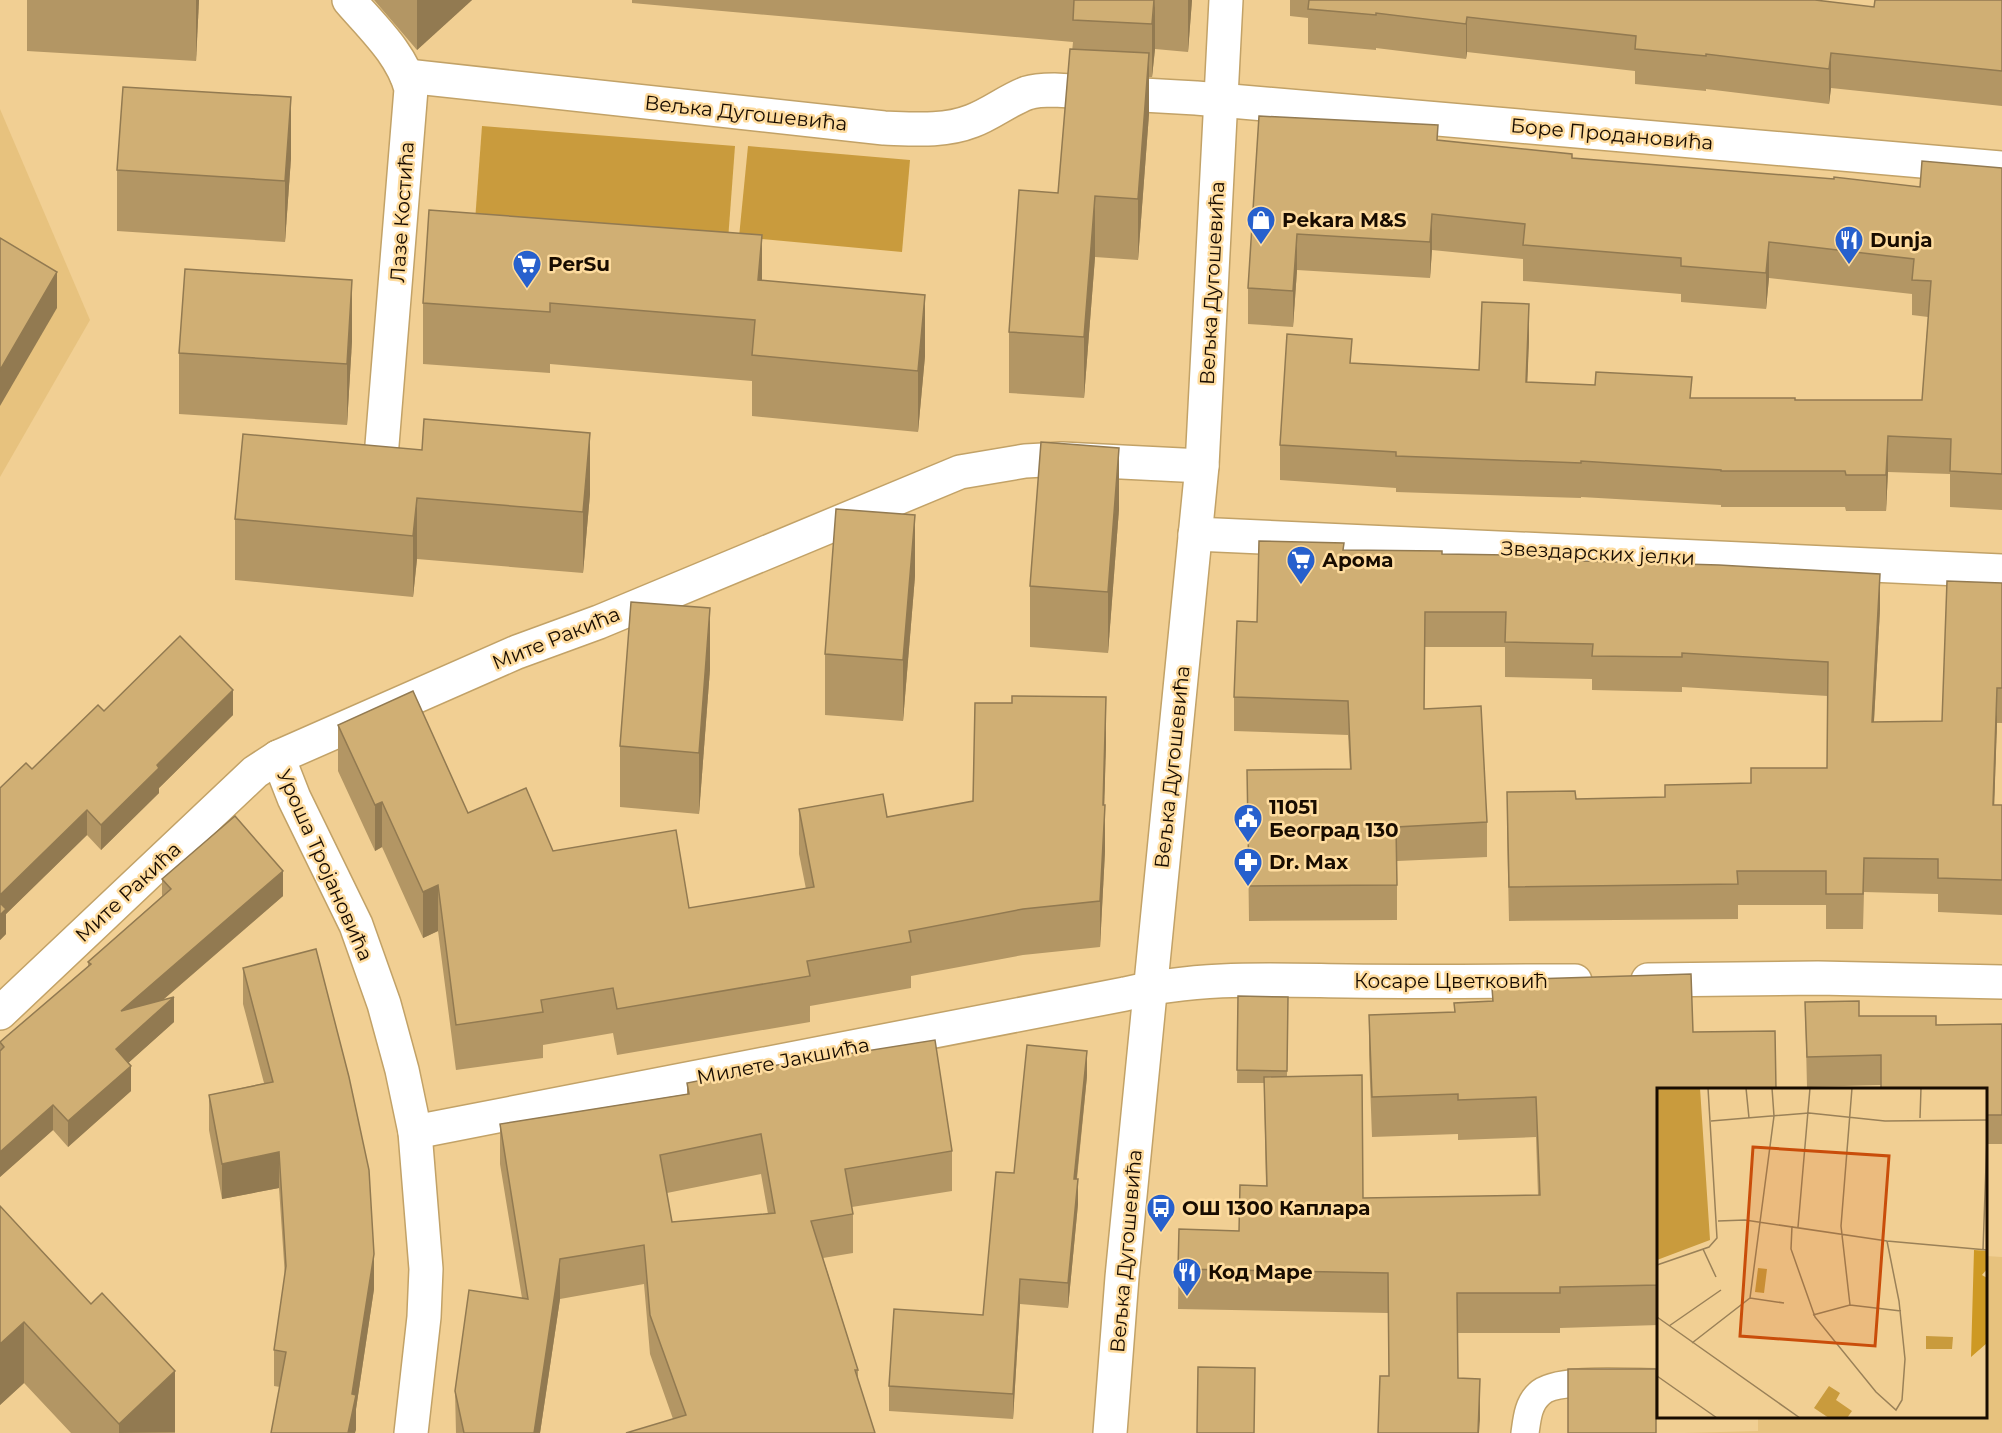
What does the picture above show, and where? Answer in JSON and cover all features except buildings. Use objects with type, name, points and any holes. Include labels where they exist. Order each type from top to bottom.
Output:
[{"type":"street","name":"Лазе Костића","points":[[349,0],[386,43],[407,76],[411,89],[382,445]]},
{"type":"street","name":"Вељка Дугошевића","points":[[1110,1433],[1122,1277],[1202,466],[1226,0]]},
{"type":"street","name":"Вељка Дугошевића","points":[[407,76],[916,130],[946,128],[971,122],[1025,93],[1037,90],[1221,100]]},
{"type":"street","name":"Боре Продановића","points":[[1221,100],[2002,168]]},
{"type":"street","name":"Мите Ракића","points":[[0,1013],[255,772],[278,757],[517,652],[599,622],[960,472],[1025,461],[1062,459],[1202,466]]},
{"type":"street","name":"Звездарских јелки","points":[[1195,534],[2002,571]]},
{"type":"street","name":"Уроша Тројановића","points":[[278,757],[294,798],[356,925],[384,1004],[402,1070],[415,1132],[426,1269],[424,1317],[411,1433]]},
{"type":"street","name":"Косаре Цветковић","points":[[1151,987],[1236,980],[1442,982],[1818,978],[2002,982]]},
{"type":"street","name":"Милете Јакшића","points":[[415,1132],[1125,994],[1151,987]]},
{"type":"lane","points":[[1525,1433],[1531,1403],[1541,1392],[1553,1386],[1591,1383],[1657,1383]]},
{"type":"shaded area","points":[[0,109],[90,320],[0,477]]},
{"type":"shaded area","points":[[482,126],[735,146],[728,240],[475,221]]},
{"type":"shaded area","points":[[748,146],[910,160],[902,252],[739,237]]},
{"type":"shaded area","points":[[1987,1256],[2002,1257],[2002,1433],[1684,1433],[1758,1431],[1758,1418],[1987,1418]]},
{"type":"place","name":"Pekara M&S","points":[[1261,246]]},
{"type":"place","name":"Dunja","points":[[1849,266]]},
{"type":"place","name":"PerSu","points":[[527,290]]},
{"type":"place","name":"Арома","points":[[1301,586]]},
{"type":"place","name":"11051 Београд 130","points":[[1248,844]]},
{"type":"place","name":"Dr. Max","points":[[1248,888]]},
{"type":"place","name":"ОШ 1300 Каплара","points":[[1161,1234]]},
{"type":"place","name":"Код Маре","points":[[1187,1298]]}]
